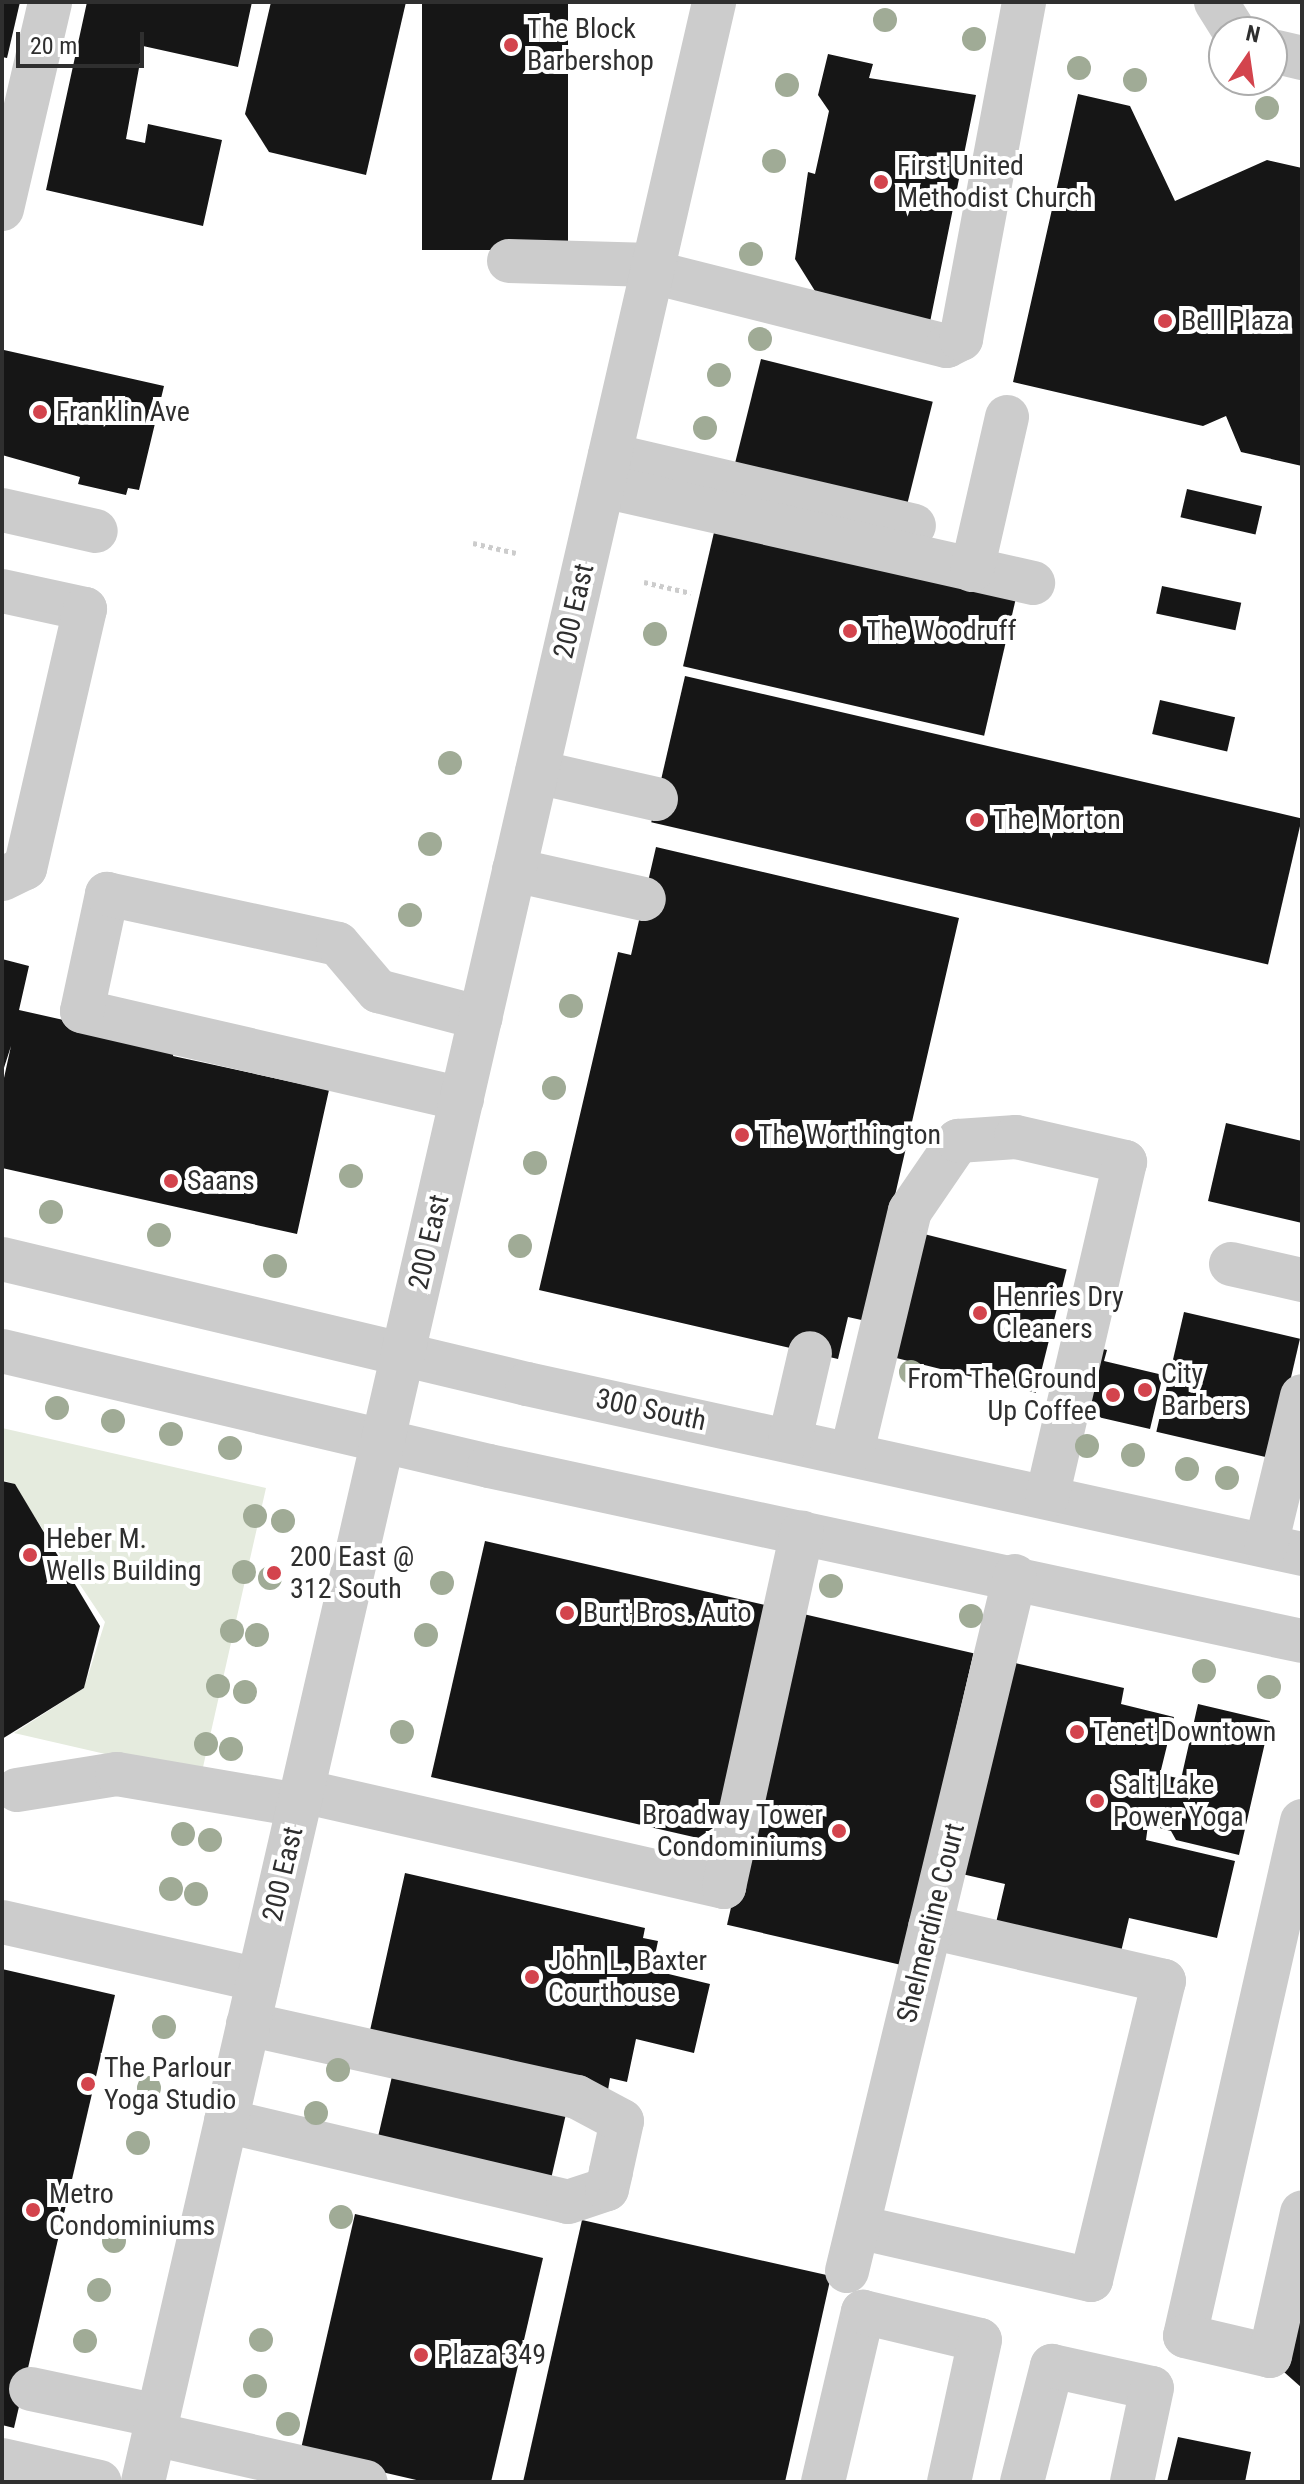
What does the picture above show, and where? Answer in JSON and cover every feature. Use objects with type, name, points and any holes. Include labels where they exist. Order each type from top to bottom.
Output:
[{"type":"street","points":[[2,209],[12,120],[50,2]]},
{"type":"street","name":"200 East","points":[[143,2482],[714,2]]},
{"type":"street","points":[[509,261],[653,269],[947,346],[961,339],[1024,2]]},
{"type":"street","points":[[972,570],[1007,417]]},
{"type":"street","points":[[607,470],[914,526]]},
{"type":"street","points":[[607,470],[972,570],[1033,583]]},
{"type":"street","points":[[2,510],[96,531]]},
{"type":"street","points":[[2,591],[85,609],[25,868],[2,879]]},
{"type":"street","points":[[537,772],[656,799]]},
{"type":"street","points":[[514,870],[644,899]]},
{"type":"street","points":[[462,1099],[82,1011],[107,894],[338,944],[378,991],[481,1018]]},
{"type":"street","points":[[852,1452],[910,1211],[925,1184],[958,1141],[1032,1140],[1125,1162],[1047,1496]]},
{"type":"street","name":"300 South","points":[[2,1259],[403,1354],[1284,1549]]},
{"type":"street","points":[[1231,1264],[1302,1280]]},
{"type":"street","points":[[2,1351],[383,1442],[1015,1576],[1302,1641]]},
{"type":"street","points":[[790,1439],[810,1353]]},
{"type":"street","points":[[1284,1549],[1302,1396]]},
{"type":"street","points":[[17,1790],[117,1774],[301,1798],[724,1887],[802,1532]]},
{"type":"street","name":"Shelmerdine Court","points":[[847,2271],[1015,1576]]},
{"type":"street","points":[[1302,1821],[1185,2336],[1270,2356],[1302,2213]]},
{"type":"street","points":[[2,1922],[259,1980]]},
{"type":"street","points":[[858,2227],[1091,2280],[1164,1981],[930,1927]]},
{"type":"street","points":[[223,2136],[568,2202],[607,2189],[622,2121],[577,2097],[248,2024]]},
{"type":"street","points":[[223,2136],[496,2216]]},
{"type":"street","points":[[823,2482],[863,2312],[980,2340],[949,2482]]},
{"type":"street","points":[[1022,2482],[1052,2366],[1152,2388],[1132,2482]]},
{"type":"street","points":[[31,2389],[366,2482]]},
{"type":"street","points":[[2,2460],[100,2482]]},
{"type":"path","points":[[473,543],[516,553]]},
{"type":"path","points":[[644,582],[691,593]]},
{"type":"shaded area","points":[[2,1428],[266,1488],[201,1776],[14,1733],[84,1688],[105,1622],[12,1483],[2,1480]]},
{"type":"building","points":[[2,2],[20,2],[7,58],[2,57]]},
{"type":"building","points":[[87,2],[252,2],[238,67],[143,46],[126,139],[145,143],[148,124],[222,140],[203,226],[46,190]]},
{"type":"building","points":[[271,2],[406,2],[366,175],[269,152],[245,114]]},
{"type":"building","points":[[422,2],[568,2],[568,250],[422,250]]},
{"type":"building","name":"First United Methodist Church","points":[[828,54],[873,64],[869,78],[976,95],[929,327],[820,299],[795,259],[808,172],[815,174],[829,111],[818,95]]},
{"type":"building","name":"Bell Plaza","points":[[1078,94],[1130,106],[1175,201],[1267,160],[1302,168],[1302,466],[1241,452],[1226,416],[1203,426],[1013,382]]},
{"type":"building","points":[[4,350],[164,386],[139,490],[128,488],[126,495],[78,484],[80,477],[2,455]]},
{"type":"building","points":[[761,359],[933,402],[905,511],[734,469]]},
{"type":"building","points":[[1187,489],[1262,506],[1256,535],[1180,517]]},
{"type":"building","name":"The Woodruff","points":[[715,528],[1016,598],[984,736],[683,666]]},
{"type":"building","points":[[1162,586],[1241,603],[1235,630],[1156,613]]},
{"type":"building","name":"The Morton","points":[[685,676],[1302,818],[1268,965],[651,822]]},
{"type":"building","points":[[1160,700],[1235,717],[1227,751],[1152,734]]},
{"type":"building","name":"The Worthington","points":[[656,847],[959,918],[866,1321],[848,1317],[838,1359],[539,1290],[618,952],[631,955]]},
{"type":"building","points":[[2,959],[29,966],[19,1010],[175,1045],[173,1056],[329,1090],[297,1234],[2,1168],[2,1087],[11,1046],[2,1074]]},
{"type":"building","points":[[1226,1123],[1302,1141],[1302,1223],[1208,1201]]},
{"type":"building","name":"Henries Dry Cleaners","points":[[924,1234],[1067,1270],[1036,1393],[893,1357]]},
{"type":"building","points":[[1184,1312],[1300,1339],[1272,1459],[1156,1432]]},
{"type":"building","points":[[1091,1346],[1107,1350],[1104,1361],[1163,1375],[1150,1429],[1076,1412]]},
{"type":"building","name":"Heber M. Wells Building","points":[[2,1481],[15,1484],[100,1626],[84,1688],[2,1739]]},
{"type":"building","points":[[485,1541],[770,1606],[719,1824],[698,1838],[431,1777]]},
{"type":"building","name":"Broadway Tower Condominiums","points":[[799,1613],[973,1653],[901,1965],[727,1925]]},
{"type":"building","points":[[1011,1662],[1124,1688],[1121,1704],[1174,1717],[1160,1774],[1181,1779],[1198,1704],[1270,1721],[1239,1855],[1176,1840],[1171,1831],[1148,1825],[1146,1840],[1235,1861],[1217,1938],[1129,1918],[1120,1956],[995,1927],[1005,1884],[962,1874]]},
{"type":"building","name":"John L. Baxter Courthouse","points":[[405,1873],[645,1928],[643,1938],[658,1941],[652,1970],[710,1984],[694,2053],[636,2039],[627,2082],[610,2078],[608,2090],[369,2035]]},
{"type":"building","name":"Metro Condominiums","points":[[2,1969],[115,1995],[14,2428],[2,2425]]},
{"type":"building","points":[[393,2072],[566,2112],[551,2180],[377,2140]]},
{"type":"building","name":"Plaza 349","points":[[355,2214],[543,2258],[491,2482],[425,2482],[300,2453]]},
{"type":"building","points":[[582,2220],[831,2276],[785,2482],[523,2482]]},
{"type":"building","points":[[1302,2307],[1302,2388],[1284,2372]]},
{"type":"building","points":[[1178,2437],[1251,2452],[1245,2482],[1167,2482]]},
{"type":"place","name":"The Block Barbershop","points":[[511,45]]},
{"type":"place","name":"First United Methodist Church","points":[[881,182]]},
{"type":"place","name":"Bell Plaza","points":[[1165,321]]},
{"type":"place","name":"Franklin Ave","points":[[40,412]]},
{"type":"place","name":"The Woodruff","points":[[850,631]]},
{"type":"place","name":"The Morton","points":[[977,820]]},
{"type":"place","name":"The Worthington","points":[[742,1135]]},
{"type":"place","name":"Saans","points":[[171,1181]]},
{"type":"place","name":"Henries Dry Cleaners","points":[[980,1313]]},
{"type":"place","name":"City Barbers","points":[[1145,1390]]},
{"type":"place","name":"From The Ground Up Coffee","points":[[1113,1395]]},
{"type":"place","name":"Heber M. Wells Building","points":[[30,1555]]},
{"type":"place","name":"200 East @ 312 South","points":[[274,1573]]},
{"type":"place","name":"Burt Bros. Auto","points":[[567,1613]]},
{"type":"place","name":"Tenet Downtown","points":[[1077,1732]]},
{"type":"place","name":"Salt Lake Power Yoga","points":[[1097,1801]]},
{"type":"place","name":"Broadway Tower Condominiums","points":[[839,1831]]},
{"type":"place","name":"John L. Baxter Courthouse","points":[[532,1977]]},
{"type":"place","name":"The Parlour Yoga Studio","points":[[88,2084]]},
{"type":"place","name":"Metro Condominiums","points":[[33,2210]]},
{"type":"place","name":"Plaza 349","points":[[421,2355]]}]
